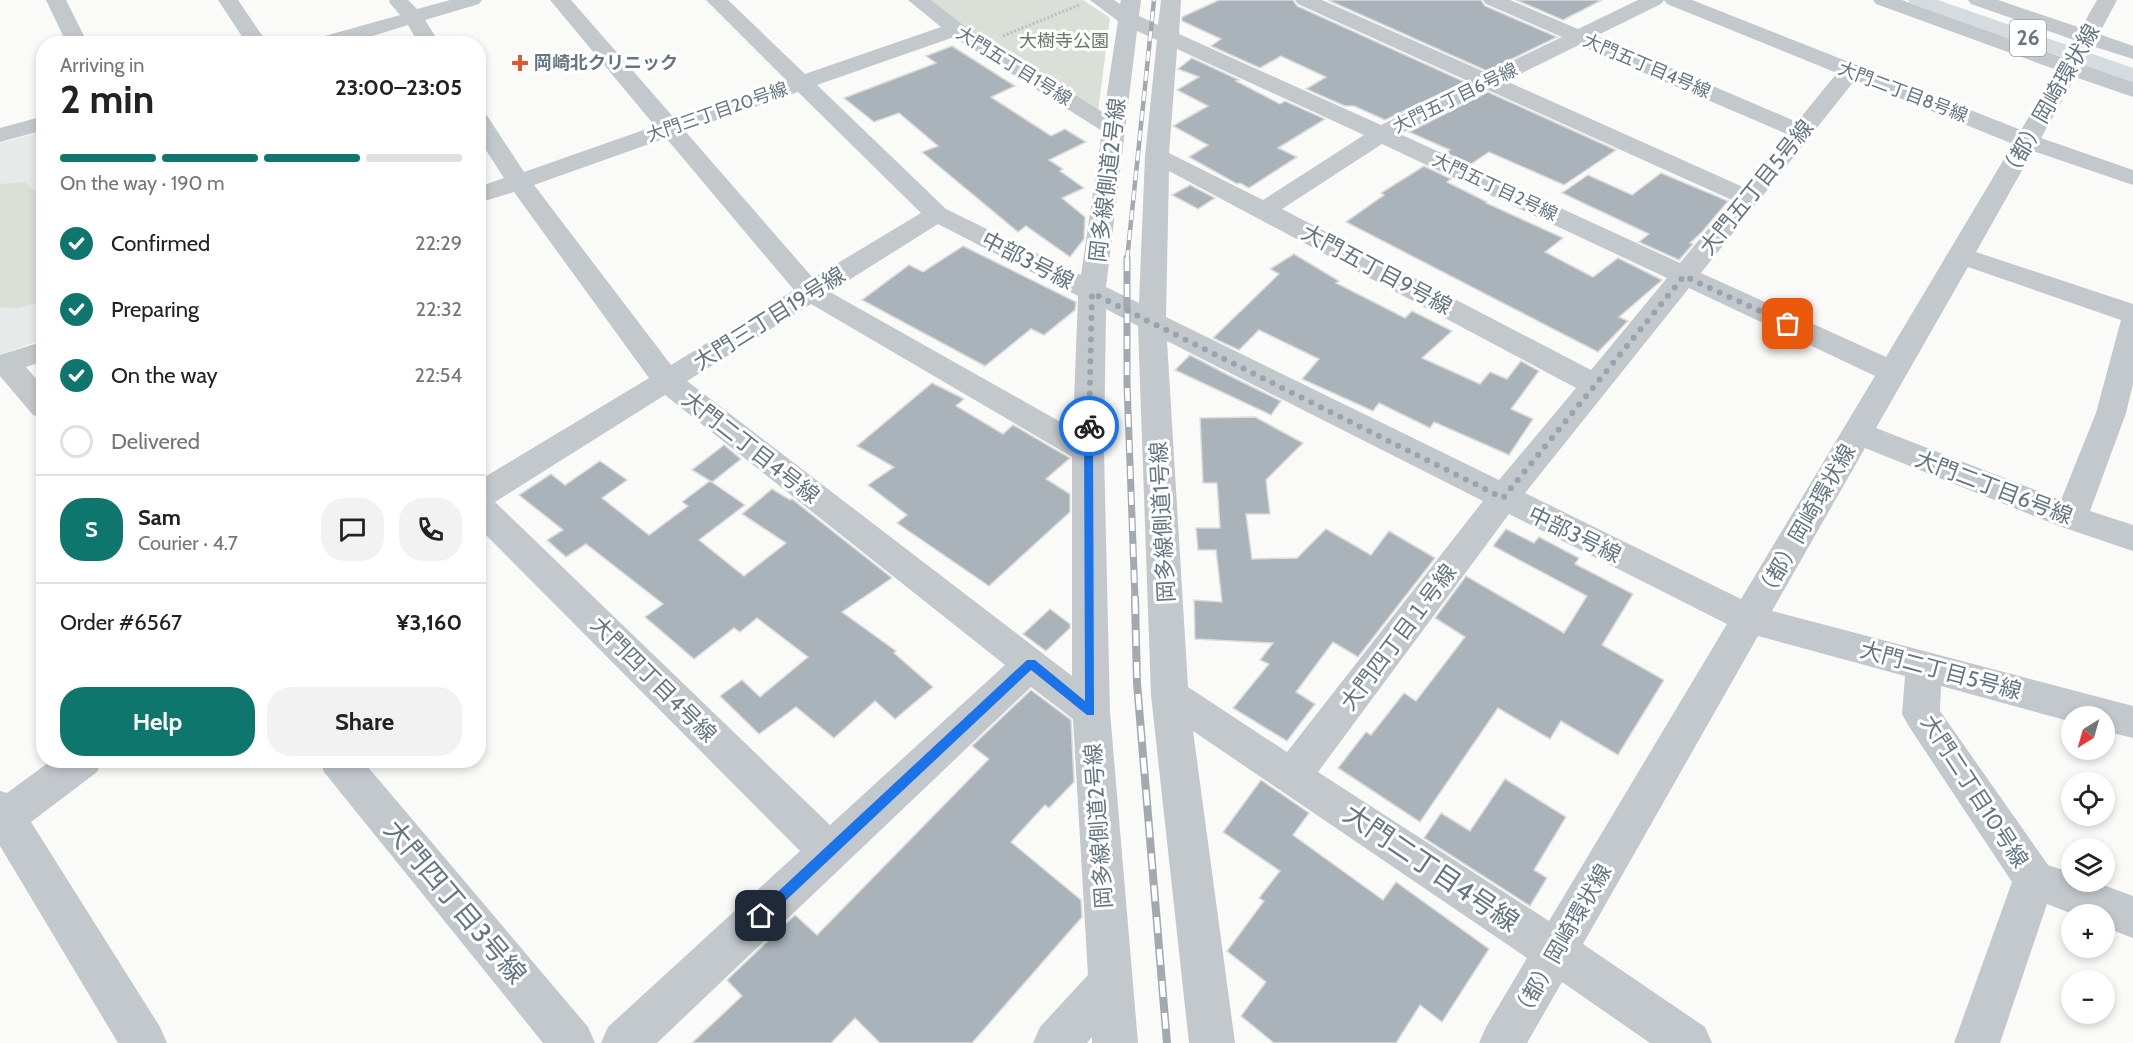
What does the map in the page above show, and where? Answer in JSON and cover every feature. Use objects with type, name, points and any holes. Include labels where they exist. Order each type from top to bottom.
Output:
[{"type":"main road","name":"26","points":[[1945,0],[2133,65]]},
{"type":"main road","name":"26","points":[[1921,1],[2133,75]]},
{"type":"street","points":[[56,0],[74,36]]},
{"type":"street","points":[[228,0],[253,36]]},
{"type":"street","points":[[398,0],[413,17],[425,36]]},
{"type":"street","points":[[349,36],[472,0]]},
{"type":"street","points":[[560,0],[810,292],[1088,452]]},
{"type":"street","name":"中部3号線","points":[[716,0],[937,214],[1749,619]]},
{"type":"street","name":"大門五丁目1号線","points":[[918,0],[956,29],[1113,128]]},
{"type":"street","name":"大門五丁目2号線","points":[[1100,0],[1129,10],[1168,36],[1892,372]]},
{"type":"street","name":"岡多線側道1号線","points":[[1171,0],[1157,156],[1152,321],[1170,695],[1212,1043]]},
{"type":"street","points":[[1305,0],[1746,197]]},
{"type":"street","name":"大門五丁目4号線","points":[[1493,0],[1801,132]]},
{"type":"street","name":"大門五丁目6号線","points":[[1264,210],[1381,134],[1654,0]]},
{"type":"street","name":"大門二丁目8号線","points":[[1674,0],[2027,141],[2133,178]]},
{"type":"street","points":[[1883,0],[2133,90]]},
{"type":"street","points":[[1978,0],[2133,53]]},
{"type":"street","name":"（都）岡崎環状線","points":[[1502,1043],[1557,952],[2068,67],[2088,38],[2107,0]]},
{"type":"street","name":"岡多線側道2号線","points":[[1114,1043],[1090,712],[1088,452],[1092,293],[1129,10]]},
{"type":"street","name":"大門三丁目20号線","points":[[486,193],[956,29]]},
{"type":"street","name":"大門五丁目5号線","points":[[1503,498],[1850,72]]},
{"type":"street","points":[[0,135],[36,125]]},
{"type":"street","name":"大門二丁目4号線","points":[[486,130],[519,182],[667,381],[1031,663],[1090,712]]},
{"type":"street","name":"大門五丁目9号線","points":[[1157,156],[1595,385]]},
{"type":"street","name":"大門三丁目19号線","points":[[486,492],[937,214]]},
{"type":"street","points":[[1960,255],[2133,314]]},
{"type":"street","points":[[2071,517],[2122,417],[2133,323]]},
{"type":"street","points":[[36,353],[3,364],[36,399]]},
{"type":"street","name":"大門二丁目6号線","points":[[1857,433],[2071,517],[2133,538]]},
{"type":"street","name":"大門四丁目１号線","points":[[1292,776],[1503,498]]},
{"type":"street","name":"大門四丁目4号線","points":[[486,514],[829,852]]},
{"type":"street","name":"大門二丁目5号線","points":[[1749,619],[2133,722]]},
{"type":"street","points":[[624,1043],[1031,663]]},
{"type":"street","name":"大門二丁目10号線","points":[[1924,665],[1920,714],[2034,879]]},
{"type":"street","name":"大門二丁目4号線","points":[[1170,695],[1557,952],[1689,1043]]},
{"type":"street","points":[[71,768],[2,816],[144,1043]]},
{"type":"street","name":"大門四丁目3号線","points":[[345,768],[572,1043]]},
{"type":"street","points":[[1980,1042],[2034,879],[2133,917]]},
{"type":"street","points":[[1056,1043],[1109,984]]},
{"type":"path","points":[[1003,36],[1083,3],[1077,0]]},
{"type":"shaded area","points":[[36,133],[36,342],[0,355],[0,143]]},
{"type":"green space","name":"大樹寺公園","points":[[928,0],[1083,0],[1110,18],[1098,112],[960,23]]},
{"type":"green space","points":[[25,182],[36,192],[36,304],[18,308],[0,307],[0,184]]},
{"type":"building","points":[[1219,0],[1293,0],[1297,6],[1465,82],[1385,120],[1306,89],[1326,77],[1281,56],[1260,68],[1211,46],[1221,39],[1182,21],[1182,17]]},
{"type":"building","points":[[1328,0],[1481,0],[1485,6],[1557,37],[1487,71]]},
{"type":"building","points":[[1516,0],[1602,0],[1563,20]]},
{"type":"building","points":[[952,46],[1015,86],[991,97],[1051,136],[1065,129],[1086,142],[1049,160],[1084,188],[1062,198],[1085,217],[1084,239],[1070,257],[1026,226],[1018,232],[922,152],[938,146],[899,113],[874,122],[844,98],[936,63],[926,56]]},
{"type":"building","points":[[1192,58],[1239,80],[1236,81],[1280,104],[1285,101],[1325,119],[1278,148],[1297,157],[1249,188],[1240,183],[1237,184],[1189,157],[1208,145],[1173,126],[1208,106],[1177,90],[1199,77],[1178,69]]},
{"type":"building","points":[[1488,92],[1616,150],[1564,185],[1489,152],[1471,164],[1446,153],[1450,150],[1409,132]]},
{"type":"building","points":[[1424,166],[1451,179],[1447,182],[1486,203],[1563,238],[1545,252],[1593,277],[1618,258],[1662,280],[1619,317],[1628,321],[1598,352],[1346,222],[1384,195],[1381,193]]},
{"type":"building","points":[[1661,173],[1728,201],[1690,243],[1693,244],[1679,260],[1639,242],[1649,234],[1562,193],[1588,175],[1632,195]]},
{"type":"building","points":[[1190,185],[1215,198],[1198,209],[1172,195]]},
{"type":"building","points":[[963,246],[1076,302],[1075,310],[1044,335],[1031,329],[985,366],[862,300],[909,265],[923,272]]},
{"type":"building","points":[[1294,254],[1339,281],[1336,283],[1405,318],[1412,311],[1452,331],[1422,358],[1480,384],[1490,372],[1507,379],[1521,361],[1539,371],[1511,409],[1533,419],[1509,455],[1434,422],[1430,428],[1379,403],[1373,411],[1302,379],[1319,359],[1259,330],[1239,350],[1213,338],[1279,274],[1270,269]]},
{"type":"building","points":[[1190,355],[1281,401],[1271,415],[1175,370]]},
{"type":"building","points":[[932,383],[964,399],[956,406],[1003,434],[1013,425],[1070,458],[1046,479],[1070,494],[1070,512],[989,586],[897,523],[907,515],[868,485],[894,467],[857,446]]},
{"type":"building","points":[[1255,417],[1303,443],[1266,480],[1270,514],[1246,514],[1252,559],[1297,558],[1326,529],[1371,555],[1389,531],[1435,558],[1358,657],[1333,642],[1296,692],[1315,704],[1287,741],[1233,708],[1269,664],[1260,660],[1273,643],[1195,639],[1194,600],[1222,602],[1216,550],[1198,550],[1196,528],[1220,528],[1217,483],[1203,483],[1200,418]]},
{"type":"building","points":[[724,445],[741,459],[712,482],[692,470]]},
{"type":"building","points":[[600,461],[627,480],[602,498],[649,535],[688,506],[682,502],[710,481],[745,505],[699,540],[744,576],[786,543],[742,514],[772,489],[792,499],[892,578],[842,612],[896,651],[894,653],[933,687],[895,719],[875,701],[834,738],[796,707],[759,734],[720,696],[742,680],[760,697],[808,657],[757,618],[740,632],[734,628],[694,659],[645,617],[663,604],[586,544],[566,557],[547,540],[563,530],[519,495],[551,474],[565,485]]},
{"type":"building","points":[[1506,529],[1534,543],[1539,537],[1579,558],[1575,564],[1633,594],[1602,645],[1664,680],[1618,755],[1561,721],[1550,739],[1498,708],[1420,822],[1338,768],[1366,732],[1371,735],[1404,693],[1416,701],[1465,637],[1435,618],[1466,576],[1564,633],[1587,596],[1493,546]]},
{"type":"building","points":[[1050,609],[1070,624],[1070,628],[1046,651],[1023,634]]},
{"type":"building","points":[[1031,690],[1071,720],[1074,782],[1049,808],[1045,805],[1011,842],[1081,900],[1082,917],[972,1043],[880,1043],[855,1018],[831,1043],[692,1043],[742,996],[727,980],[795,915],[817,935],[989,759],[972,746]]},
{"type":"building","points":[[1505,779],[1566,817],[1534,870],[1547,878],[1530,906],[1424,838],[1441,813],[1470,831]]},
{"type":"building","points":[[1261,780],[1309,813],[1293,835],[1383,900],[1396,882],[1489,949],[1442,1022],[1420,1005],[1396,1043],[1274,1043],[1241,1016],[1266,982],[1227,951],[1264,901],[1259,898],[1280,871],[1223,832]]},
{"type":"railway","points":[[1127,260],[1154,0]]},
{"type":"railway","points":[[1127,260],[1127,384],[1135,599]]},
{"type":"railway","points":[[1135,598],[1137,683],[1167,1043]]},
{"type":"way so far","points":[[1089,426],[1092,293],[1503,498],[1684,276],[1788,324]]},
{"type":"place","name":"岡崎北クリニック","points":[[520,63]]},
{"type":"route","points":[[761,916],[1031,663],[1090,712],[1089,426]]}]
